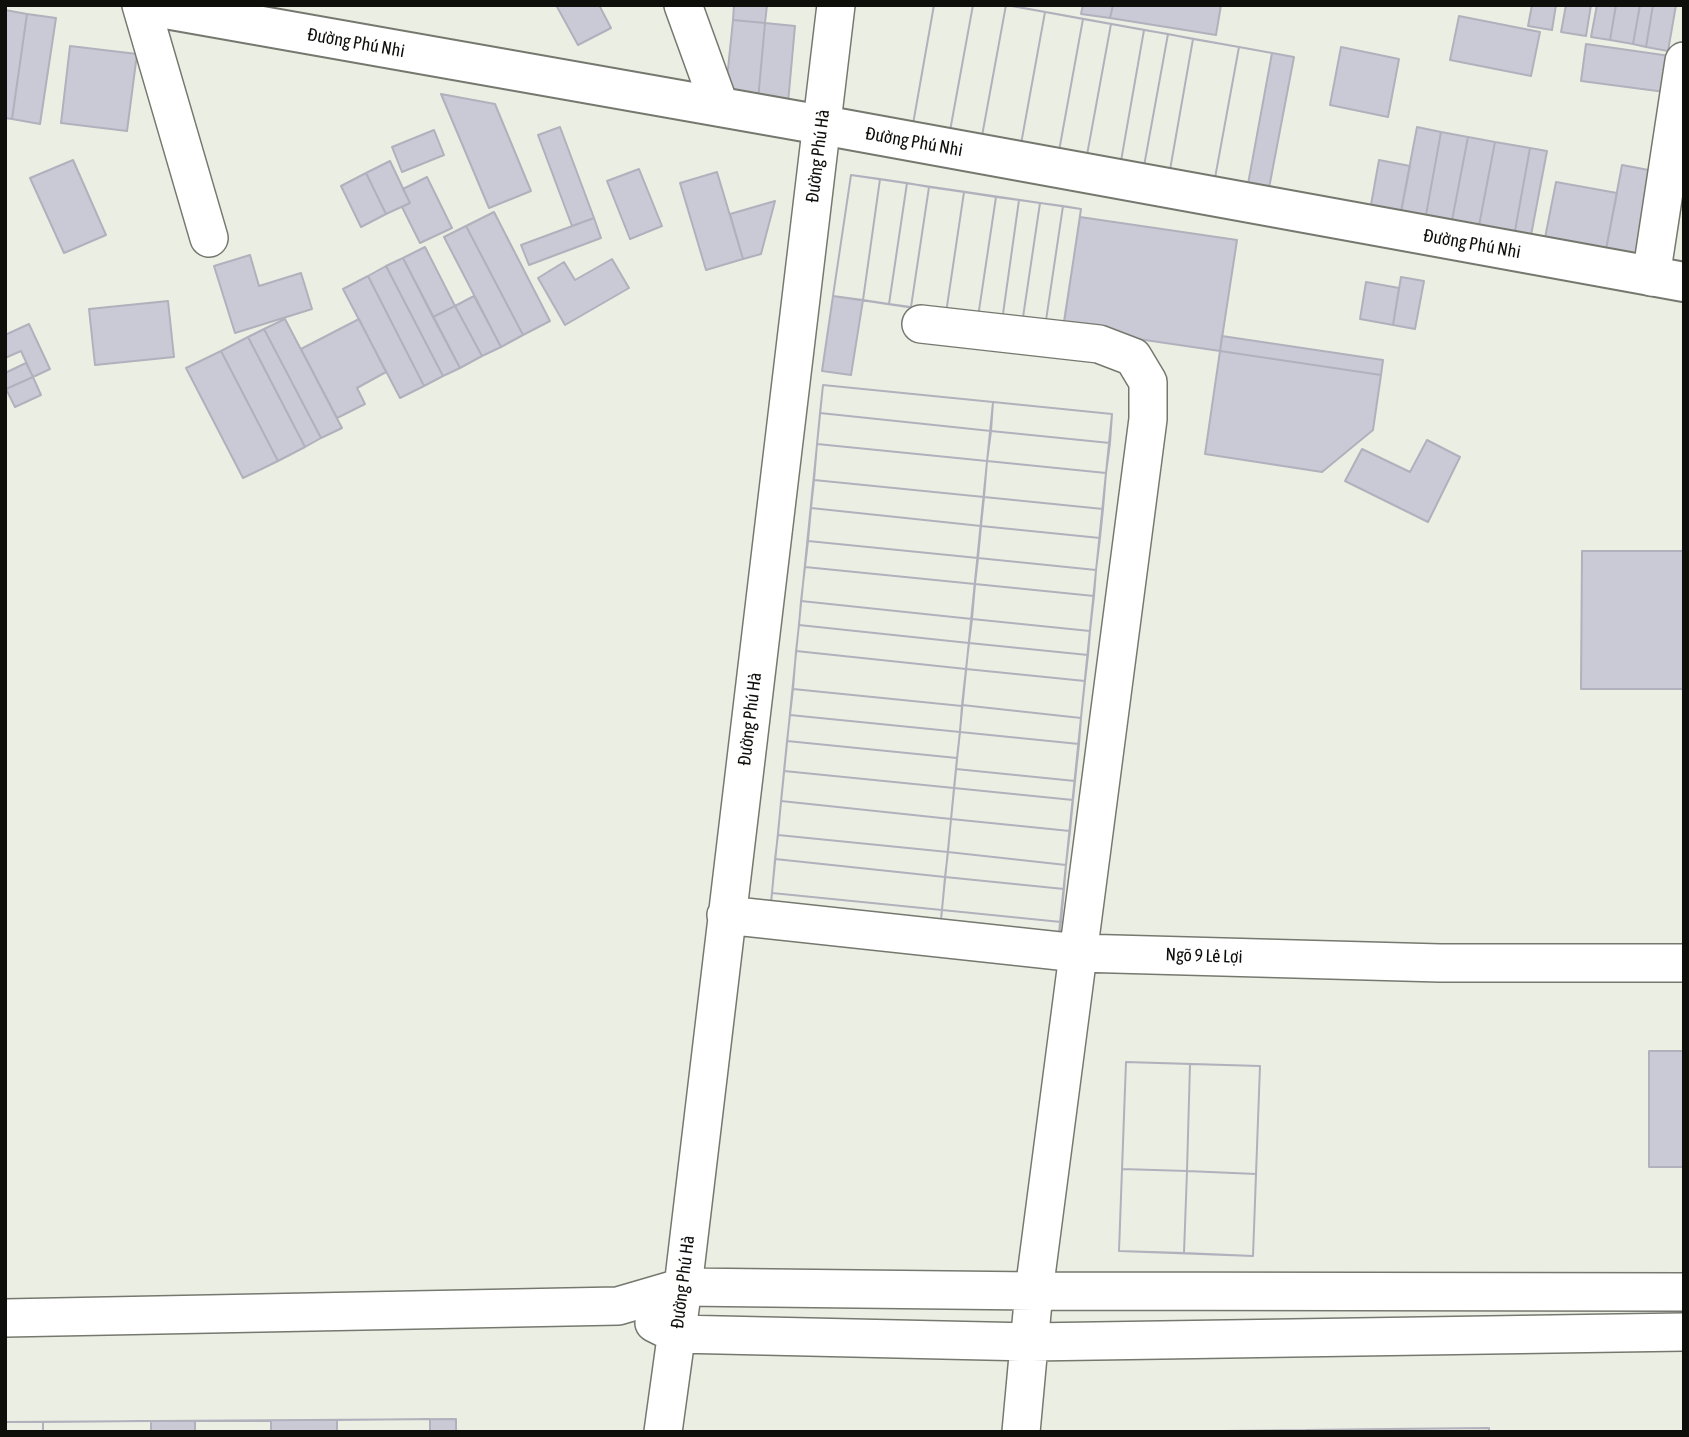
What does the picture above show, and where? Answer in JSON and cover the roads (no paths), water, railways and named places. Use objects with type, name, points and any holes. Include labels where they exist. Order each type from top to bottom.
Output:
[{"type":"street","name":"Đường Phú Nhi","points":[[142,5],[822,125],[1667,279]]},
{"type":"street","points":[[142,5],[209,238]]},
{"type":"street","points":[[683,5],[720,107]]},
{"type":"street","name":"Đường Phú Hà","points":[[663,1432],[683,1287],[836,5]]},
{"type":"street","points":[[1667,279],[1684,61]]},
{"type":"street","points":[[921,324],[1100,344],[1133,357],[1148,382],[1148,419],[1034,1291],[1021,1432]]},
{"type":"street","name":"Ngõ 9 Lê Lợi","points":[[726,915],[1078,953],[1440,963],[1684,963]]},
{"type":"street","points":[[5,1318],[618,1306],[683,1287],[1034,1291],[1684,1292]]},
{"type":"street","points":[[618,1306],[676,1334],[1031,1342],[1684,1332]]}]
